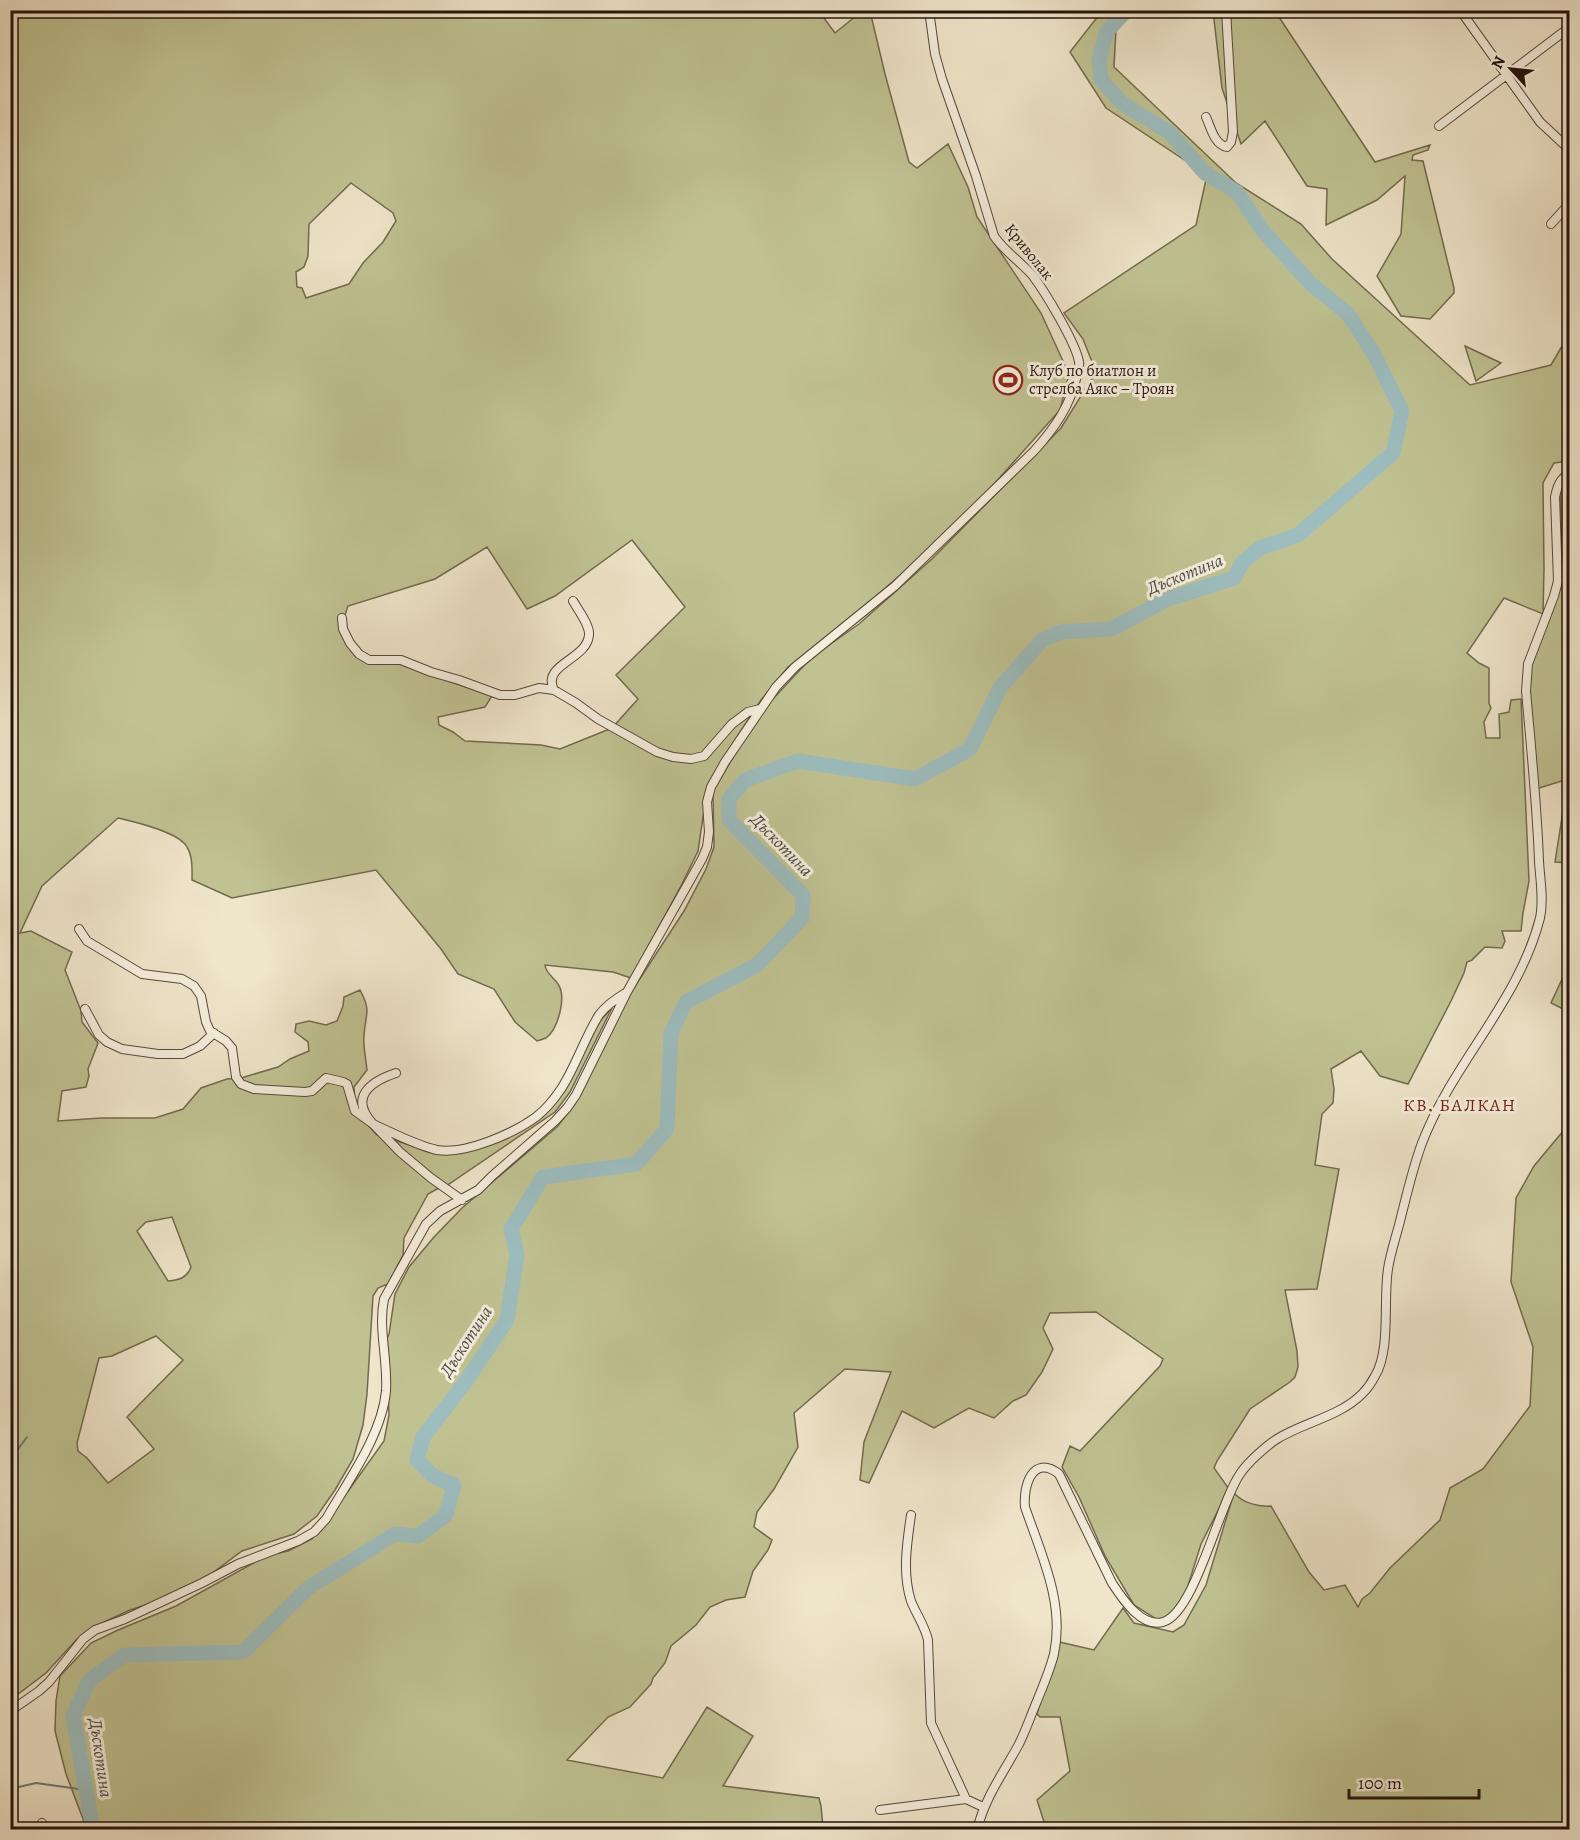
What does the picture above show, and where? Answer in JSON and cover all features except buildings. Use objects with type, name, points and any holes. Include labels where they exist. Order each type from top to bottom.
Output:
[{"type":"street","name":"Криволак","points":[[10,1714],[49,1682],[83,1639],[95,1630],[154,1605],[238,1564],[298,1541],[315,1532],[326,1519],[378,1425],[386,1393],[387,1362],[381,1312],[384,1299],[426,1224],[440,1211],[478,1190],[555,1121],[576,1095],[627,992],[702,860],[709,832],[708,802],[711,787],[760,709],[795,667],[894,586],[1009,475],[1049,434],[1068,405],[1080,363],[1059,318],[1032,276],[1000,245],[994,236],[942,79],[935,54],[929,10]]},
{"type":"street","points":[[1206,117],[1217,142],[1223,147],[1229,145],[1233,132],[1226,10]]},
{"type":"street","points":[[1460,10],[1540,122],[1569,150]]},
{"type":"street","points":[[1563,10],[1569,19]]},
{"type":"street","points":[[1439,126],[1569,27]]},
{"type":"street","points":[[1551,224],[1569,203]]},
{"type":"street","points":[[977,1830],[983,1807],[1020,1742],[1054,1654],[1057,1633],[1052,1584],[1025,1507],[1026,1485],[1031,1474],[1044,1467],[1052,1468],[1059,1474],[1122,1599],[1142,1617],[1162,1622],[1175,1615],[1196,1582],[1219,1518],[1241,1471],[1276,1439],[1340,1410],[1363,1394],[1377,1372],[1382,1358],[1388,1270],[1422,1142],[1442,1099],[1485,1032],[1521,968],[1534,938],[1541,913],[1538,821],[1526,675],[1558,581],[1555,497],[1557,487],[1563,477],[1569,473]]},
{"type":"street","points":[[554,690],[552,681],[556,670],[580,653],[589,637],[588,629],[573,601]]},
{"type":"street","points":[[342,618],[343,629],[350,643],[359,654],[369,660],[401,660],[500,695],[515,695],[539,688],[554,690],[598,719],[657,752],[673,757],[691,759],[704,756],[732,724],[748,712],[760,709]]},
{"type":"street","points":[[79,929],[87,941],[142,974],[182,979],[198,990],[206,1022],[214,1033],[232,1047],[236,1077],[242,1084],[254,1089],[305,1092],[312,1091],[326,1078],[343,1082],[348,1087],[355,1111],[373,1124],[427,1147],[447,1151],[510,1133],[537,1116],[560,1091],[599,1014],[627,992]]},
{"type":"street","points":[[85,1009],[99,1035],[107,1042],[122,1049],[158,1054],[183,1054],[200,1046],[214,1033]]},
{"type":"street","points":[[396,1073],[385,1077],[363,1094],[362,1105],[368,1119],[408,1158],[462,1200]]},
{"type":"street","points":[[911,1515],[906,1564],[907,1585],[912,1603],[927,1633],[931,1723],[966,1799]]},
{"type":"street","points":[[880,1810],[966,1799],[983,1807]]},
{"type":"green space","points":[[818,10],[835,33],[862,11],[870,11],[909,162],[917,168],[948,144],[968,187],[977,217],[1041,313],[1069,374],[1060,410],[985,494],[938,542],[852,620],[788,667],[761,700],[733,743],[707,790],[698,851],[631,978],[613,972],[545,965],[558,984],[562,997],[560,1012],[554,1028],[546,1038],[537,1041],[515,1022],[494,989],[458,974],[441,949],[376,870],[232,898],[192,880],[192,864],[187,847],[175,837],[156,828],[118,818],[42,886],[20,933],[31,931],[72,952],[65,970],[81,1011],[82,1022],[98,1043],[88,1069],[86,1087],[62,1091],[58,1121],[155,1118],[183,1109],[201,1088],[227,1079],[241,1078],[278,1067],[309,1051],[308,1042],[295,1032],[296,1024],[309,1021],[326,1025],[337,1021],[344,997],[360,990],[367,1008],[364,1049],[367,1070],[354,1087],[356,1112],[377,1135],[433,1152],[496,1140],[557,1098],[599,1022],[612,1008],[570,1092],[555,1112],[446,1186],[428,1194],[404,1238],[403,1255],[388,1284],[378,1288],[373,1296],[363,1425],[353,1459],[317,1516],[294,1534],[242,1551],[195,1586],[130,1610],[100,1624],[77,1639],[46,1673],[17,1695],[11,1703],[11,11]],"holes":[[[351,183],[393,213],[396,221],[383,242],[363,263],[349,284],[306,298],[302,288],[297,287],[296,272],[304,267],[308,256],[309,224]],[[632,540],[685,607],[616,675],[638,699],[612,728],[560,749],[541,745],[465,741],[439,725],[438,717],[485,707],[492,696],[393,662],[371,663],[349,642],[345,615],[348,606],[435,579],[487,547],[527,609],[555,596]],[[172,1217],[191,1267],[185,1276],[168,1281],[137,1231],[146,1222]],[[156,1336],[183,1360],[127,1417],[154,1449],[108,1483],[78,1451],[77,1443],[99,1358],[112,1356]]]},
{"type":"green space","points":[[1102,11],[1130,11],[1116,29],[1114,67],[1236,183],[1301,224],[1332,259],[1470,385],[1551,365],[1569,334],[1569,461],[1554,463],[1543,483],[1543,614],[1504,598],[1467,653],[1489,668],[1491,708],[1484,722],[1486,738],[1500,738],[1499,714],[1509,712],[1511,700],[1521,699],[1529,881],[1521,931],[1502,931],[1505,941],[1502,948],[1485,947],[1467,962],[1451,1001],[1408,1084],[1380,1076],[1361,1051],[1331,1069],[1334,1089],[1333,1103],[1322,1114],[1315,1165],[1339,1169],[1317,1289],[1285,1290],[1298,1367],[1295,1377],[1290,1382],[1250,1409],[1217,1461],[1214,1468],[1229,1489],[1201,1544],[1182,1605],[1173,1619],[1156,1619],[1134,1605],[1105,1556],[1079,1497],[1062,1467],[1070,1446],[1080,1451],[1160,1366],[1163,1359],[1096,1312],[1050,1313],[1043,1328],[1053,1349],[1042,1372],[1026,1395],[1013,1401],[994,1418],[969,1408],[934,1428],[902,1411],[869,1483],[860,1480],[864,1442],[891,1372],[845,1369],[794,1413],[798,1447],[774,1489],[757,1512],[754,1527],[772,1540],[768,1550],[753,1571],[745,1597],[726,1600],[710,1607],[696,1625],[671,1646],[665,1663],[651,1684],[630,1707],[608,1717],[567,1760],[663,1778],[707,1707],[753,1736],[723,1786],[819,1798],[823,1827],[826,1829],[85,1829],[66,1774],[55,1731],[60,1676],[91,1643],[176,1606],[266,1556],[288,1551],[312,1539],[326,1522],[384,1441],[389,1415],[386,1341],[395,1294],[409,1267],[462,1208],[557,1127],[575,1104],[628,997],[684,911],[706,869],[714,847],[713,791],[759,714],[812,657],[859,624],[932,559],[1061,428],[1096,372],[1083,339],[1064,313],[1196,225],[1207,175],[1106,108],[1070,52]]},
{"type":"green space","points":[[1213,11],[1275,11],[1375,162],[1430,145],[1428,150],[1413,155],[1412,160],[1423,161],[1454,293],[1430,319],[1401,316],[1377,276],[1401,234],[1405,176],[1377,200],[1326,225],[1327,189],[1307,186],[1265,121],[1241,144],[1222,88]]},
{"type":"green space","points":[[1465,346],[1501,363],[1476,381]]},
{"type":"green space","points":[[1569,478],[1569,863],[1555,862],[1568,779],[1536,789],[1527,701],[1531,664],[1555,603],[1563,573],[1560,490]]},
{"type":"green space","points":[[1569,964],[1569,1012],[1551,1003]]},
{"type":"green space","points":[[1569,1117],[1569,1829],[1045,1829],[1037,1800],[1070,1771],[1060,1717],[1040,1717],[1037,1714],[1055,1641],[1094,1650],[1123,1608],[1134,1623],[1173,1632],[1184,1625],[1206,1585],[1234,1493],[1251,1504],[1271,1506],[1309,1572],[1324,1590],[1345,1585],[1358,1607],[1362,1599],[1370,1593],[1390,1568],[1440,1520],[1450,1488],[1483,1469],[1530,1406],[1533,1347],[1511,1282],[1516,1198],[1534,1166],[1564,1130]]},
{"type":"waterway","name":"Дъскотина","points":[[93,1830],[73,1716],[89,1681],[124,1655],[243,1652],[308,1588],[395,1534],[418,1536],[446,1515],[454,1485],[433,1476],[417,1460],[423,1437],[464,1384],[507,1320],[517,1254],[511,1229],[543,1177],[636,1164],[667,1129],[671,1033],[686,1002],[757,965],[802,918],[803,895],[729,820],[729,799],[745,780],[798,761],[915,779],[970,749],[1000,688],[1042,640],[1061,632],[1111,629],[1168,599],[1234,578],[1242,563],[1260,548],[1298,535],[1393,453],[1402,411],[1374,354],[1348,314],[1311,284],[1263,231],[1237,192],[1205,173],[1170,133],[1122,103],[1101,80],[1099,60],[1107,31],[1127,10]]},
{"type":"waterway","points":[[10,1460],[27,1437]]},
{"type":"waterway","points":[[10,1789],[36,1783],[86,1790]]},
{"type":"place","name":"Клуб по биатлон и стрелба Аякс – Троян","points":[[1008,380]]},
{"type":"district","name":"КВ. БАЛКАН","points":[[1460,1105]]}]
